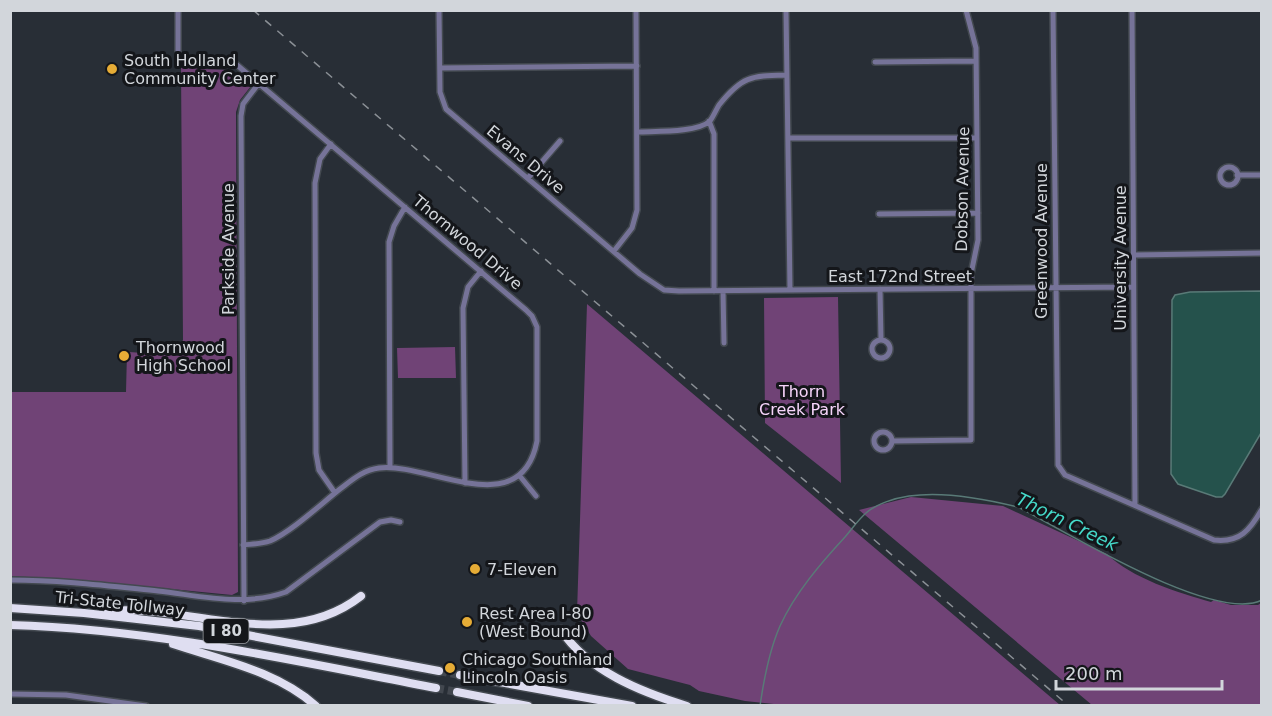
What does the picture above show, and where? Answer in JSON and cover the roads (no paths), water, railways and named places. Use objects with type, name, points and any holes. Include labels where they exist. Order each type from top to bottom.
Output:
[{"type":"highway","points":[[84,613],[115,610],[273,625],[327,616],[346,608],[361,596]]},
{"type":"highway","name":"Tri-State Tollway","points":[[10,608],[84,613],[199,626],[439,671]]},
{"type":"highway","name":"Tri-State Tollway","points":[[10,625],[74,628],[149,636],[221,647],[436,688]]},
{"type":"highway","points":[[561,630],[580,652],[612,675],[667,699],[687,705]]},
{"type":"highway","points":[[149,636],[254,670],[299,691],[316,705]]},
{"type":"highway","points":[[460,675],[632,705]]},
{"type":"highway","points":[[456,692],[528,705]]},
{"type":"street","name":"Thornwood Drive","points":[[178,10],[178,52],[181,58],[189,61],[232,63],[259,83],[530,313],[537,327],[537,441],[532,459],[519,475]]},
{"type":"street","name":"Evans Drive","points":[[439,10],[441,97],[447,109],[646,279],[668,291]]},
{"type":"street","points":[[614,251],[632,228],[638,202],[636,10]]},
{"type":"street","points":[[786,10],[790,290]]},
{"type":"street","name":"Dobson Avenue","points":[[892,441],[971,440],[971,268],[977,248],[978,213],[975,42],[966,10]]},
{"type":"street","name":"Greenwood Avenue","points":[[1053,10],[1056,455],[1060,470],[1071,478],[1135,505]]},
{"type":"street","name":"University Avenue","points":[[1132,10],[1135,505]]},
{"type":"street","points":[[875,62],[976,61]]},
{"type":"street","points":[[440,68],[637,66]]},
{"type":"street","points":[[638,132],[682,131],[710,122],[722,102],[743,81],[757,76],[786,75]]},
{"type":"street","name":"Parkside Avenue","points":[[244,601],[241,116],[243,104],[259,83]]},
{"type":"street","points":[[710,122],[714,134],[714,291]]},
{"type":"street","points":[[788,138],[977,138]]},
{"type":"street","points":[[528,178],[560,141]]},
{"type":"street","points":[[331,144],[320,159],[315,183],[316,453],[320,470],[335,493]]},
{"type":"street","points":[[1237,176],[1262,175]]},
{"type":"street","points":[[390,467],[389,242],[394,226],[405,207]]},
{"type":"street","points":[[879,214],[978,213]]},
{"type":"street","points":[[1134,255],[1262,253]]},
{"type":"street","points":[[465,483],[463,308],[468,287],[481,271]]},
{"type":"street","name":"East 172nd Street","points":[[668,291],[1133,287]]},
{"type":"street","points":[[880,289],[881,340]]},
{"type":"street","points":[[723,291],[724,343]]},
{"type":"street","points":[[243,545],[261,544],[279,537],[363,473],[376,468],[390,467],[485,486],[496,485],[519,475],[536,496]]},
{"type":"street","points":[[1135,505],[1214,540],[1226,541],[1243,536],[1262,509]]},
{"type":"street","points":[[10,580],[105,585],[244,601],[267,598],[286,592],[380,522],[391,520],[400,522]]},
{"type":"street","points":[[10,694],[66,694],[146,705]]},
{"type":"waterway","name":"Thorn Creek","points":[[760,706],[767,665],[776,635],[801,590],[866,513],[880,504],[904,497],[950,495],[1018,507],[1140,572],[1176,587],[1210,599],[1240,604],[1262,600]]},
{"type":"tunnel","points":[[439,671],[460,675]]},
{"type":"tunnel","points":[[436,688],[457,692]]},
{"type":"railway","points":[[253,10],[1069,706]]},
{"type":"place","name":"South Holland Community Center","points":[[112,69]]},
{"type":"place","name":"Thornwood High School","points":[[124,356]]},
{"type":"place","name":"7-Eleven","points":[[475,569]]},
{"type":"place","name":"Rest Area I-80 (West Bound)","points":[[467,622]]},
{"type":"place","name":"Chicago Southland Lincoln Oasis","points":[[450,668]]},
{"type":"park label","name":"Thorn Creek Park","points":[[802,400]]}]
